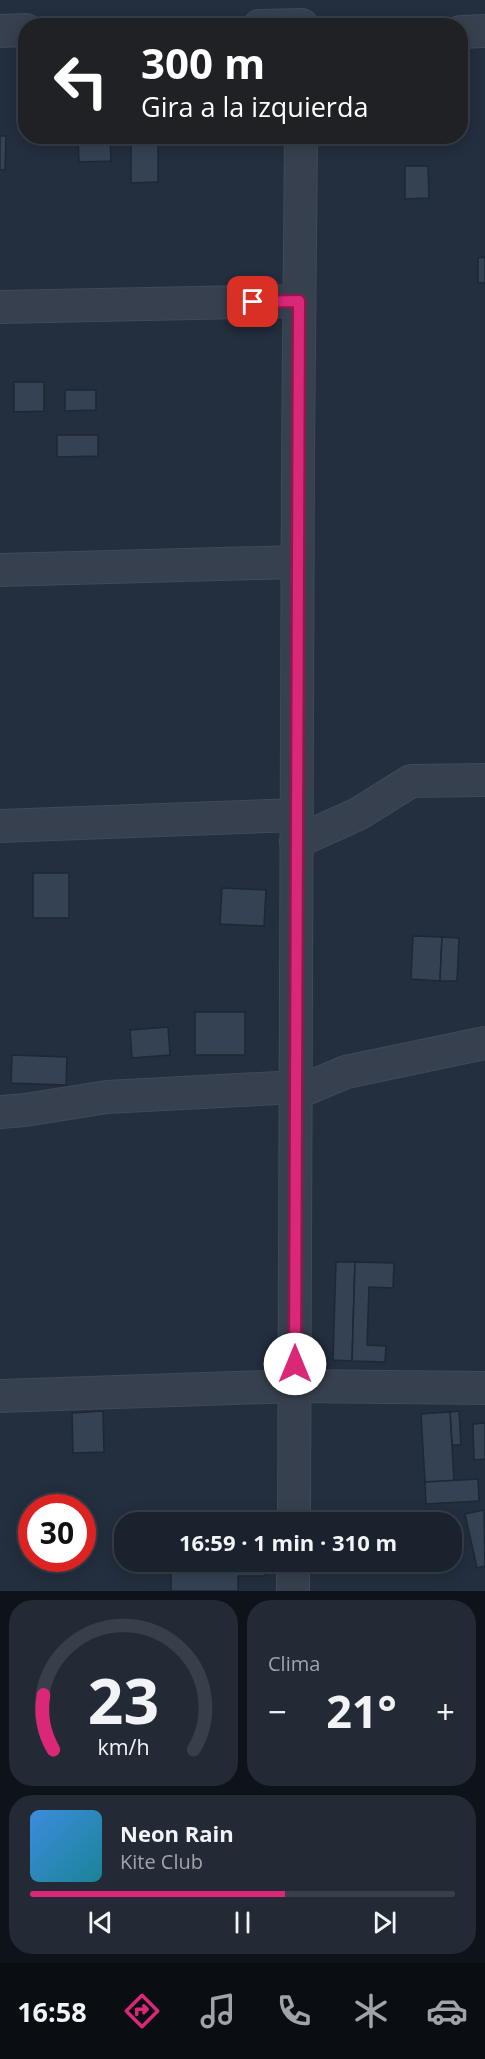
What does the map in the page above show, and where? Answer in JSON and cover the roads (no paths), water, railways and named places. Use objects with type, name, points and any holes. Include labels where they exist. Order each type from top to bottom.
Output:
[{"type":"street","points":[[0,31],[18,30]]},
{"type":"street","points":[[468,32],[485,32]]},
{"type":"street","points":[[294,1512],[297,562],[301,144]]},
{"type":"street","points":[[0,307],[299,301]]},
{"type":"street","points":[[0,570],[297,562]]},
{"type":"street","points":[[0,826],[296,828],[358,814],[411,781],[485,780]]},
{"type":"street","points":[[0,1112],[107,1097],[296,1090],[346,1072],[485,1043]]},
{"type":"street","points":[[0,1396],[295,1386],[485,1388]]},
{"type":"street","points":[[293,1572],[293,1591]]}]
